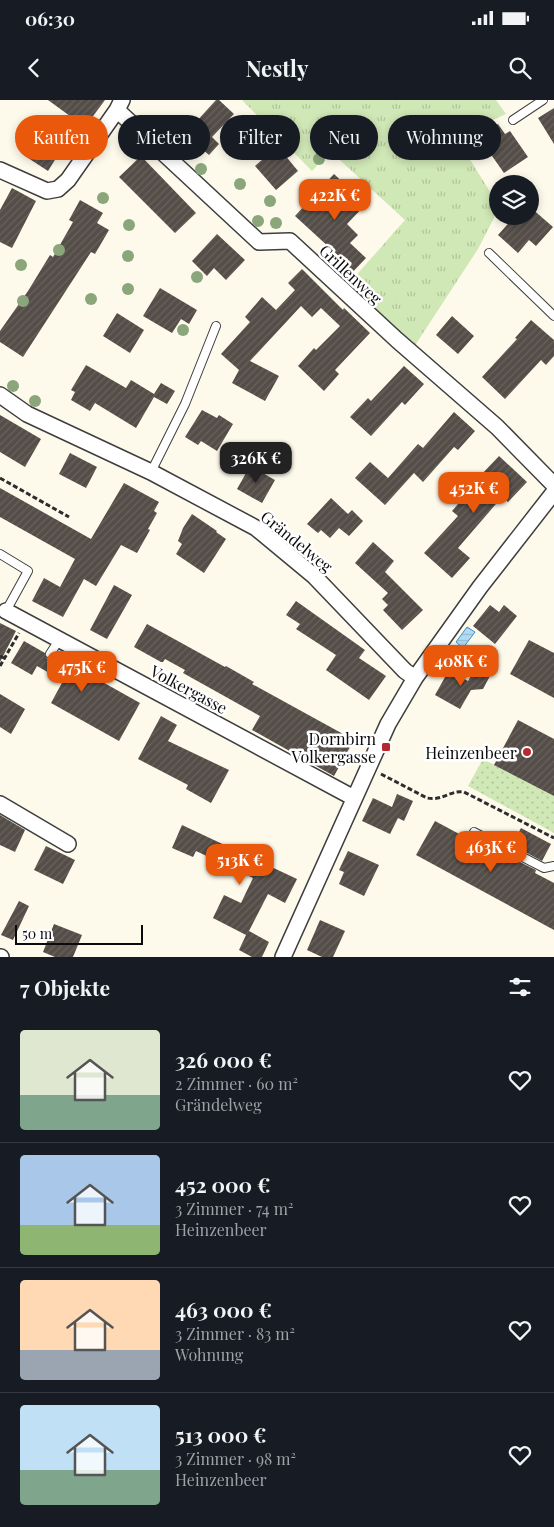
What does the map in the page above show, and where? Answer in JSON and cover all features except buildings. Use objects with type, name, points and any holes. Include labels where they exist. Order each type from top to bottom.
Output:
[{"type":"street","points":[[0,170],[47,191],[58,189],[68,180],[119,105]]},
{"type":"street","name":"Grillenweg","points":[[119,105],[259,242],[290,241],[397,340],[497,428],[554,485]]},
{"type":"street","name":"Grändelweg","points":[[0,395],[27,414],[151,472],[256,528],[314,576],[405,671],[414,678]]},
{"type":"street","points":[[283,957],[388,724],[414,678],[480,587],[554,492]]},
{"type":"street","name":"Volkergasse","points":[[6,611],[59,640],[96,667],[354,798]]},
{"type":"street","points":[[0,804],[68,844]]},
{"type":"lane","points":[[513,120],[544,100]]},
{"type":"lane","points":[[490,253],[554,316]]},
{"type":"lane","points":[[151,472],[186,404],[216,326]]},
{"type":"lane","points":[[0,554],[28,571],[6,611]]},
{"type":"lane","points":[[50,654],[59,640]]},
{"type":"lane","points":[[474,832],[544,868],[554,866]]},
{"type":"path","points":[[0,478],[69,517]]},
{"type":"path","points":[[0,666],[26,622]]},
{"type":"path","points":[[0,656],[4,658]]},
{"type":"path","points":[[376,772],[427,798],[435,800],[459,791],[464,792],[554,838]]},
{"type":"green space","points":[[242,100],[496,100],[506,114],[501,116],[388,115],[388,160],[470,160],[489,190],[490,225],[478,249],[412,350],[344,289],[405,220],[340,160],[378,160],[378,115],[310,115],[310,160],[322,160],[312,171],[300,159],[300,115],[257,115]]},
{"type":"green space","points":[[483,759],[554,796],[554,833],[468,786]]},
{"type":"water","points":[[467,627],[475,632],[463,648],[456,642]]},
{"type":"place","name":"Dornbirn Volkergasse","points":[[386,747]]},
{"type":"place","name":"Heinzenbeer","points":[[527,752]]}]
